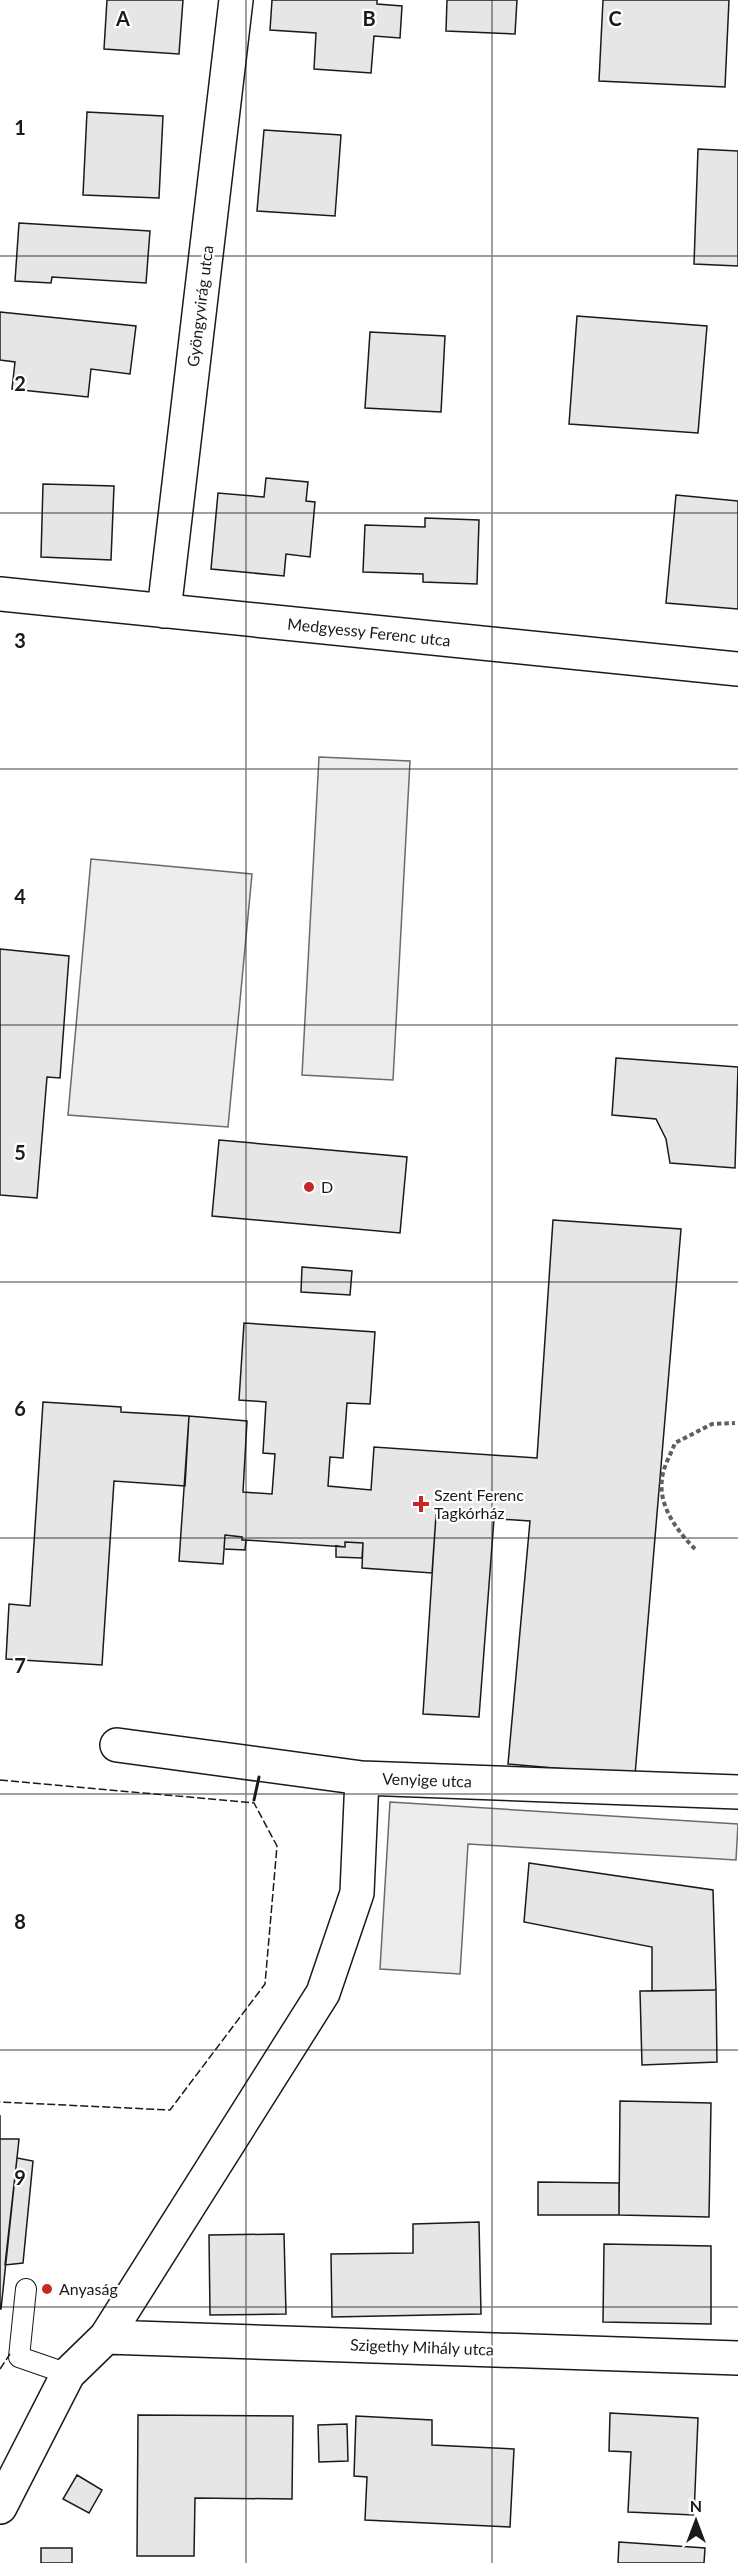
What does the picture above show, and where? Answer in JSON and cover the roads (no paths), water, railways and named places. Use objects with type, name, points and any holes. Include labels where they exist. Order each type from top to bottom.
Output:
[{"type":"street","name":"Gyöngyvirág utca","points":[[164,611],[236,0]]},
{"type":"street","name":"Medgyessy Ferenc utca","points":[[0,594],[738,669]]},
{"type":"street","name":"Venyige utca","points":[[117,1745],[362,1778],[738,1792]]},
{"type":"street","points":[[0,2507],[68,2374],[106,2337],[323,1993],[357,1893],[362,1778]]},
{"type":"street","name":"Szigethy Mihály utca","points":[[106,2337],[738,2358]]},
{"type":"lane","points":[[26,2289],[19,2357],[68,2374]]},
{"type":"place","name":"D","points":[[309,1187]]},
{"type":"place","name":"Szent Ferenc Tagkórház","points":[[421,1504]]},
{"type":"place","name":"Anyaság","points":[[47,2289]]}]
